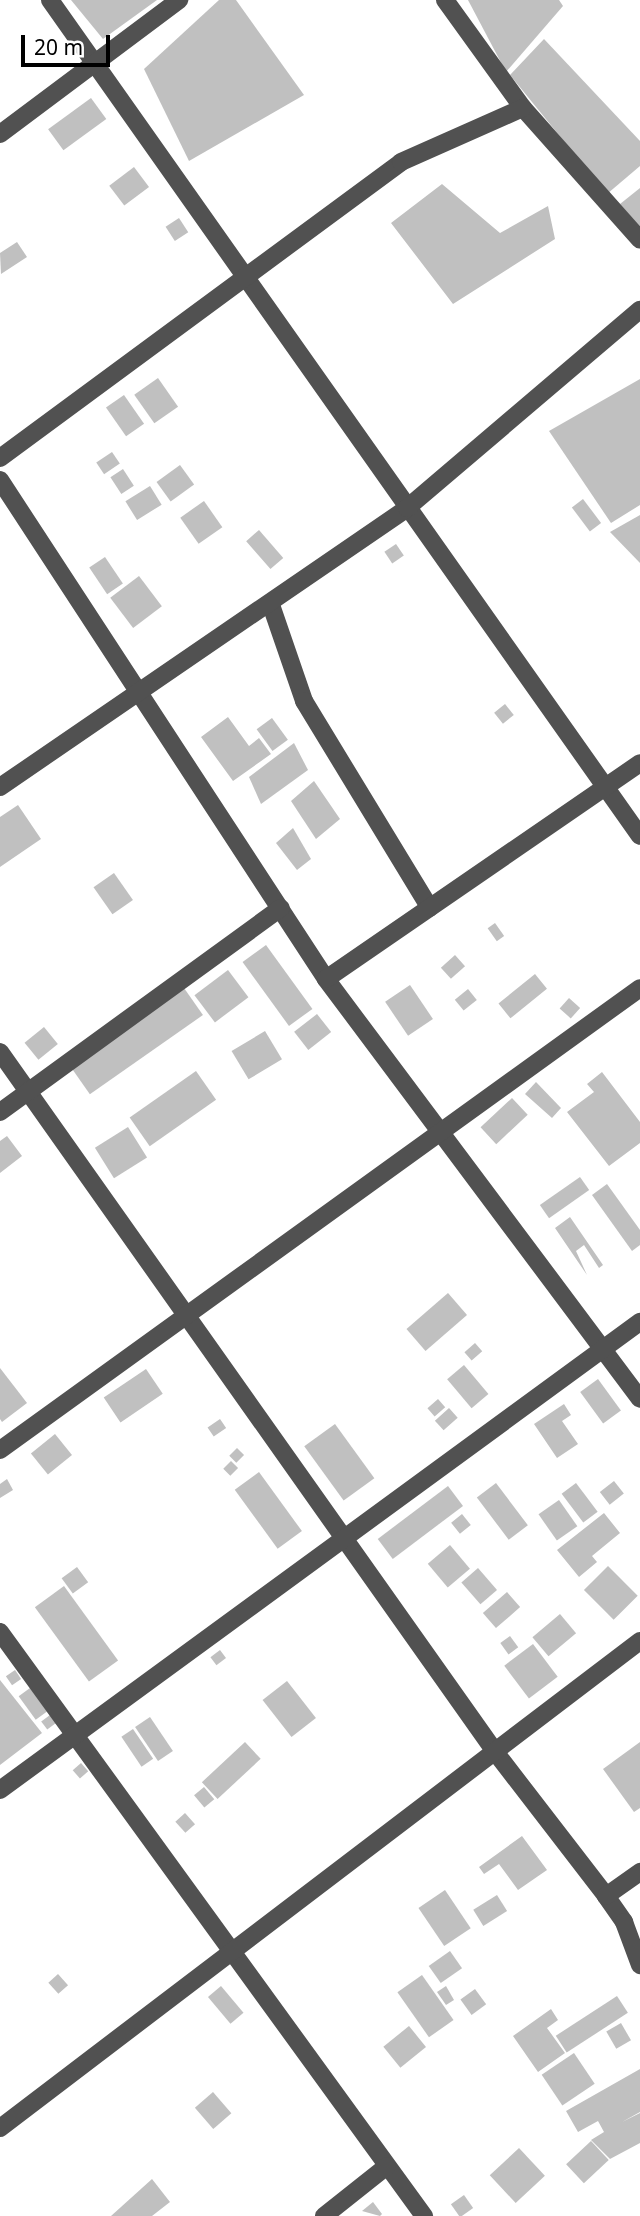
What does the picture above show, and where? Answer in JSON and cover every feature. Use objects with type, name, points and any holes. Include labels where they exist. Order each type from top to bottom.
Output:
[{"type":"street","points":[[50,0],[248,276],[407,508],[640,836]]},
{"type":"street","points":[[0,134],[96,67],[179,0]]},
{"type":"street","points":[[446,0],[523,108],[640,240]]},
{"type":"street","points":[[0,458],[401,162],[523,108]]},
{"type":"street","points":[[0,787],[271,605],[407,508],[640,310]]},
{"type":"street","points":[[0,480],[326,979],[640,1399]]},
{"type":"street","points":[[271,605],[304,701],[430,908]]},
{"type":"street","points":[[326,979],[606,789],[640,763]]},
{"type":"street","points":[[0,1112],[281,908]]},
{"type":"street","points":[[0,1450],[640,988]]},
{"type":"street","points":[[0,1052],[496,1753],[607,1896],[624,1922],[640,1965]]},
{"type":"street","points":[[0,1790],[640,1322]]},
{"type":"street","points":[[0,1632],[424,2216]]},
{"type":"street","points":[[0,2127],[231,1947],[496,1753],[640,1641]]},
{"type":"street","points":[[607,1896],[640,1872]]},
{"type":"street","points":[[324,2216],[387,2166]]},
{"type":"building","points":[[71,0],[157,0],[103,39]]},
{"type":"building","points":[[219,0],[236,0],[304,95],[189,161],[144,69]]},
{"type":"building","points":[[468,0],[559,0],[563,6],[506,72]]},
{"type":"building","points":[[544,39],[640,141],[640,166],[607,194],[510,75]]},
{"type":"building","points":[[91,98],[106,119],[63,150],[48,129]]},
{"type":"building","points":[[134,167],[149,187],[124,206],[109,186]]},
{"type":"building","points":[[442,184],[500,233],[548,206],[555,239],[453,304],[391,223]]},
{"type":"building","points":[[640,188],[640,228],[620,204]]},
{"type":"building","points":[[179,218],[188,232],[175,241],[166,227]]},
{"type":"building","points":[[17,242],[27,257],[1,274],[0,253]]},
{"type":"building","points":[[158,378],[178,407],[154,423],[134,395]]},
{"type":"building","points":[[640,379],[640,505],[611,523],[549,431]]},
{"type":"building","points":[[124,395],[144,424],[126,436],[106,408]]},
{"type":"building","points":[[112,452],[120,464],[104,474],[96,463]]},
{"type":"building","points":[[180,465],[194,484],[171,501],[157,482]]},
{"type":"building","points":[[123,469],[134,486],[121,494],[110,477]]},
{"type":"building","points":[[150,486],[162,505],[137,520],[125,501]]},
{"type":"building","points":[[583,499],[601,523],[590,531],[572,507]]},
{"type":"building","points":[[204,501],[222,527],[199,544],[180,518]]},
{"type":"building","points":[[640,515],[640,563],[610,532]]},
{"type":"building","points":[[259,530],[283,558],[270,569],[246,541]]},
{"type":"building","points":[[396,544],[404,556],[392,563],[384,552]]},
{"type":"building","points":[[105,557],[123,584],[107,594],[89,568]]},
{"type":"building","points":[[139,576],[162,606],[133,628],[110,598]]},
{"type":"building","points":[[505,704],[514,715],[503,724],[494,713]]},
{"type":"building","points":[[228,717],[249,746],[259,738],[271,754],[233,781],[201,737]]},
{"type":"building","points":[[272,718],[288,740],[272,751],[257,729]]},
{"type":"building","points":[[294,743],[308,770],[261,804],[249,777]]},
{"type":"building","points":[[314,781],[340,819],[316,839],[291,801]]},
{"type":"building","points":[[18,805],[41,839],[0,867],[0,817]]},
{"type":"building","points":[[293,828],[311,859],[297,870],[276,843]]},
{"type":"building","points":[[114,873],[133,900],[112,914],[94,887]]},
{"type":"building","points":[[495,923],[504,936],[497,941],[488,928]]},
{"type":"building","points":[[266,945],[312,1009],[289,1026],[243,962]]},
{"type":"building","points":[[455,955],[465,966],[451,979],[441,968]]},
{"type":"building","points":[[228,970],[248,997],[215,1022],[194,995]]},
{"type":"building","points":[[535,974],[547,989],[510,1018],[498,1004]]},
{"type":"building","points":[[410,985],[433,1019],[408,1036],[385,1002]]},
{"type":"building","points":[[184,988],[203,1015],[90,1094],[71,1067]]},
{"type":"building","points":[[468,989],[477,1000],[464,1011],[455,1000]]},
{"type":"building","points":[[569,998],[580,1008],[571,1018],[560,1008]]},
{"type":"building","points":[[317,1014],[331,1032],[308,1050],[294,1032]]},
{"type":"building","points":[[44,1027],[58,1044],[38,1060],[25,1043]]},
{"type":"building","points":[[265,1031],[282,1059],[249,1079],[232,1051]]},
{"type":"building","points":[[196,1071],[216,1100],[150,1146],[130,1117]]},
{"type":"building","points":[[602,1072],[640,1122],[640,1143],[609,1166],[567,1112],[594,1092],[587,1084]]},
{"type":"building","points":[[536,1082],[561,1108],[552,1118],[525,1094]]},
{"type":"building","points":[[512,1098],[528,1115],[496,1144],[481,1127]]},
{"type":"building","points":[[128,1127],[147,1158],[114,1178],[95,1148]]},
{"type":"building","points":[[7,1136],[22,1156],[0,1173],[0,1141]]},
{"type":"building","points":[[580,1177],[589,1190],[549,1218],[540,1205]]},
{"type":"building","points":[[607,1184],[640,1230],[640,1245],[632,1251],[592,1195]]},
{"type":"building","points":[[570,1217],[603,1265],[599,1268],[584,1245],[576,1251],[587,1275],[555,1228]]},
{"type":"building","points":[[448,1293],[467,1315],[426,1351],[406,1329]]},
{"type":"building","points":[[475,1343],[482,1351],[472,1360],[464,1352]]},
{"type":"building","points":[[464,1365],[488,1394],[472,1408],[447,1379]]},
{"type":"building","points":[[0,1368],[27,1403],[2,1422],[0,1419]]},
{"type":"building","points":[[146,1369],[163,1394],[120,1422],[104,1398]]},
{"type":"building","points":[[598,1379],[621,1411],[603,1423],[580,1392]]},
{"type":"building","points":[[438,1399],[445,1407],[435,1416],[427,1408]]},
{"type":"building","points":[[564,1404],[571,1415],[562,1421],[578,1444],[557,1458],[534,1424]]},
{"type":"building","points":[[449,1408],[458,1418],[444,1430],[435,1421]]},
{"type":"building","points":[[220,1419],[226,1428],[214,1437],[208,1427]]},
{"type":"building","points":[[335,1424],[374,1478],[344,1501],[304,1446]]},
{"type":"building","points":[[55,1434],[72,1455],[48,1474],[31,1454]]},
{"type":"building","points":[[237,1448],[244,1455],[236,1463],[229,1456]]},
{"type":"building","points":[[231,1461],[238,1468],[230,1476],[223,1469]]},
{"type":"building","points":[[259,1472],[302,1531],[278,1549],[235,1490]]},
{"type":"building","points":[[7,1479],[13,1490],[0,1498],[0,1484]]},
{"type":"building","points":[[614,1481],[624,1494],[610,1505],[600,1492]]},
{"type":"building","points":[[496,1483],[528,1525],[509,1540],[477,1497]]},
{"type":"building","points":[[576,1483],[598,1512],[583,1523],[562,1494]]},
{"type":"building","points":[[448,1486],[463,1506],[393,1559],[378,1539]]},
{"type":"building","points":[[559,1500],[577,1526],[557,1541],[539,1514]]},
{"type":"building","points":[[604,1513],[620,1533],[592,1556],[597,1562],[579,1577],[557,1550]]},
{"type":"building","points":[[462,1514],[471,1525],[460,1534],[451,1523]]},
{"type":"building","points":[[450,1545],[470,1569],[448,1587],[428,1564]]},
{"type":"building","points":[[608,1566],[638,1596],[614,1620],[584,1590]]},
{"type":"building","points":[[77,1567],[88,1582],[73,1594],[62,1578]]},
{"type":"building","points":[[478,1568],[497,1590],[480,1604],[461,1582]]},
{"type":"building","points":[[64,1586],[118,1660],[89,1682],[35,1607]]},
{"type":"building","points":[[507,1592],[520,1607],[496,1628],[483,1613]]},
{"type":"building","points":[[560,1614],[576,1633],[548,1656],[532,1637]]},
{"type":"building","points":[[510,1636],[518,1647],[509,1654],[500,1643]]},
{"type":"building","points":[[533,1644],[558,1677],[529,1698],[504,1666]]},
{"type":"building","points":[[220,1650],[226,1658],[216,1665],[210,1657]]},
{"type":"building","points":[[15,1670],[21,1679],[12,1685],[6,1676]]},
{"type":"building","points":[[0,1680],[42,1733],[0,1765]]},
{"type":"building","points":[[287,1681],[316,1718],[292,1737],[263,1700]]},
{"type":"building","points":[[30,1688],[47,1711],[36,1720],[19,1696]]},
{"type":"building","points":[[50,1715],[56,1723],[47,1730],[41,1722]]},
{"type":"building","points":[[150,1717],[173,1751],[158,1761],[135,1727]]},
{"type":"building","points":[[133,1729],[153,1759],[142,1767],[121,1737]]},
{"type":"building","points":[[245,1742],[261,1759],[218,1799],[202,1782]]},
{"type":"building","points":[[640,1742],[640,1808],[634,1812],[603,1769]]},
{"type":"building","points":[[81,1763],[88,1771],[80,1779],[73,1770]]},
{"type":"building","points":[[204,1787],[214,1799],[204,1808],[194,1795]]},
{"type":"building","points":[[185,1813],[195,1824],[185,1833],[175,1822]]},
{"type":"building","points":[[522,1836],[547,1870],[518,1890],[499,1864],[484,1874],[479,1867]]},
{"type":"building","points":[[445,1890],[471,1928],[444,1946],[418,1908]]},
{"type":"building","points":[[497,1895],[507,1911],[483,1926],[473,1910]]},
{"type":"building","points":[[450,1951],[462,1968],[441,1983],[429,1966]]},
{"type":"building","points":[[58,1974],[68,1985],[58,1994],[48,1983]]},
{"type":"building","points":[[422,1975],[454,2020],[429,2037],[397,1992]]},
{"type":"building","points":[[221,1986],[243,2013],[230,2024],[208,1997]]},
{"type":"building","points":[[446,1986],[454,2000],[446,2005],[437,1992]]},
{"type":"building","points":[[475,1989],[486,2004],[472,2015],[460,2000]]},
{"type":"building","points":[[617,1996],[628,2013],[567,2053],[556,2036]]},
{"type":"building","points":[[551,2009],[558,2020],[547,2028],[565,2053],[538,2072],[513,2036]]},
{"type":"building","points":[[621,2023],[631,2040],[616,2049],[606,2032]]},
{"type":"building","points":[[409,2026],[426,2047],[400,2068],[383,2047]]},
{"type":"building","points":[[574,2053],[595,2084],[562,2105],[542,2075]]},
{"type":"building","points":[[640,2069],[640,2112],[622,2122],[640,2113],[640,2143],[610,2159],[591,2140],[604,2132],[598,2121],[578,2132],[566,2111]]},
{"type":"building","points":[[213,2092],[231,2113],[213,2129],[195,2108]]},
{"type":"building","points":[[591,2141],[609,2160],[584,2183],[566,2164]]},
{"type":"building","points":[[519,2148],[545,2176],[516,2203],[490,2175]]},
{"type":"building","points":[[152,2179],[170,2202],[152,2216],[111,2216]]},
{"type":"building","points":[[464,2195],[473,2208],[459,2216],[451,2204]]},
{"type":"building","points":[[373,2202],[382,2214],[380,2216],[362,2211]]}]
